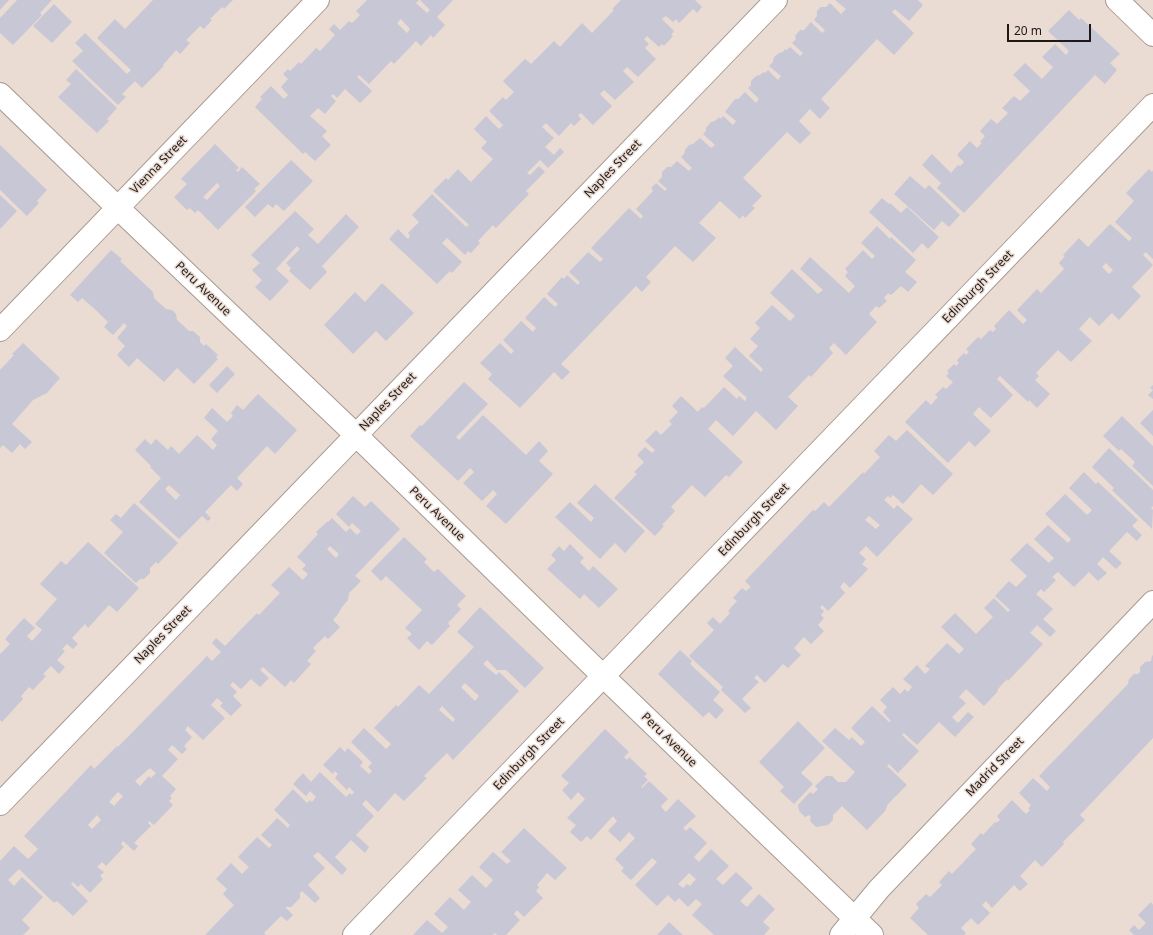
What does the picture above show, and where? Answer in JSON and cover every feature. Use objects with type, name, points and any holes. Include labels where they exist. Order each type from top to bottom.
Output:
[{"type":"street","name":"Vienna Street","points":[[0,330],[318,0]]},
{"type":"street","name":"Naples Street","points":[[0,804],[776,0]]},
{"type":"street","points":[[1117,0],[1153,35]]},
{"type":"street","name":"Peru Avenue","points":[[0,94],[356,435],[872,935]]},
{"type":"street","name":"Edinburgh Street","points":[[354,935],[1153,105]]},
{"type":"street","name":"Madrid Street","points":[[841,935],[879,889],[1153,602]]},
{"type":"building","points":[[0,0],[9,0],[0,10]]},
{"type":"building","points":[[17,0],[52,0],[40,13],[42,15],[13,45],[0,33],[0,18]]},
{"type":"building","points":[[153,0],[233,0],[224,9],[222,7],[210,19],[212,20],[204,29],[200,26],[186,40],[190,43],[180,54],[176,50],[163,65],[164,66],[142,88],[135,81],[122,94],[126,97],[118,105],[72,61],[83,51],[75,43],[85,33],[127,74],[131,70],[97,38],[115,19],[125,29]]},
{"type":"building","points":[[367,0],[419,0],[416,3],[427,13],[430,10],[420,0],[453,0],[437,17],[445,25],[433,38],[431,35],[421,46],[416,41],[394,64],[391,61],[369,84],[359,75],[357,77],[372,91],[360,103],[345,89],[337,98],[333,94],[331,96],[336,101],[325,114],[318,108],[310,116],[327,131],[322,136],[331,145],[315,161],[305,152],[303,154],[255,107],[262,99],[260,97],[271,86],[284,99],[288,95],[281,87],[288,79],[283,74],[288,69],[290,71],[299,62],[301,64],[316,48],[320,51],[335,35],[329,29],[334,24],[340,30],[349,21],[352,23],[360,15],[356,11]],"holes":[[[401,19],[410,29],[407,33],[397,23]]]},
{"type":"building","points":[[621,0],[695,0],[702,7],[697,13],[693,9],[679,23],[676,19],[673,22],[666,16],[662,19],[674,31],[671,35],[673,36],[664,46],[662,44],[659,47],[647,36],[644,39],[649,44],[645,48],[656,59],[638,77],[627,67],[623,71],[634,82],[615,100],[604,90],[600,94],[612,106],[593,125],[581,113],[578,115],[581,119],[574,126],[571,123],[559,136],[546,123],[542,127],[554,138],[545,147],[554,155],[560,148],[564,152],[548,168],[540,160],[527,173],[530,175],[539,166],[545,172],[526,191],[529,194],[496,228],[493,225],[478,241],[480,243],[471,253],[468,251],[465,255],[447,238],[442,243],[462,262],[452,273],[450,271],[437,284],[389,239],[398,229],[408,239],[410,236],[408,233],[419,222],[412,215],[432,194],[466,227],[469,225],[433,191],[446,178],[448,180],[458,169],[471,182],[493,159],[481,148],[487,142],[474,129],[486,116],[499,129],[503,125],[489,111],[503,97],[506,100],[514,92],[503,81],[525,59],[531,64],[554,41],[560,47],[582,23],[592,33],[614,10],[612,9]]},
{"type":"building","points":[[835,0],[918,0],[923,5],[909,21],[895,9],[892,12],[914,33],[894,55],[877,39],[821,99],[830,108],[820,119],[810,109],[799,121],[811,133],[800,144],[787,132],[743,178],[762,196],[752,206],[755,208],[745,218],[743,215],[740,219],[720,201],[699,223],[716,238],[693,262],[675,246],[646,277],[651,282],[642,292],[636,286],[561,364],[570,372],[562,380],[554,372],[520,408],[488,379],[492,374],[480,363],[500,343],[511,354],[514,351],[503,340],[521,321],[533,332],[536,328],[525,318],[544,297],[555,307],[558,304],[547,294],[562,277],[564,279],[567,275],[578,285],[580,282],[569,272],[588,252],[600,262],[603,259],[591,248],[629,208],[641,219],[643,216],[636,209],[653,191],[651,188],[656,183],[665,191],[667,189],[658,181],[662,177],[662,172],[667,167],[671,167],[677,161],[689,171],[692,168],[681,157],[689,145],[693,144],[700,138],[711,148],[715,145],[703,134],[706,131],[706,128],[711,122],[715,121],[719,117],[720,119],[723,116],[733,125],[736,121],[725,112],[735,99],[738,99],[745,92],[756,103],[759,99],[748,88],[751,85],[751,81],[756,76],[764,72],[765,73],[768,70],[778,80],[781,76],[769,66],[773,62],[774,57],[790,47],[800,56],[803,53],[792,43],[796,39],[795,36],[800,30],[804,30],[811,22],[822,33],[825,30],[814,20],[817,16],[817,11],[821,7],[826,7],[830,3],[841,14],[846,9]]},
{"type":"building","points":[[54,4],[72,22],[52,43],[33,26]]},
{"type":"building","points":[[1069,10],[1079,20],[1081,18],[1120,54],[1110,63],[1117,70],[1105,84],[1095,75],[964,213],[937,188],[941,183],[922,165],[932,154],[951,173],[958,165],[960,166],[964,162],[957,155],[970,141],[977,148],[982,143],[980,142],[985,136],[980,131],[991,119],[997,124],[1008,113],[1002,108],[1014,96],[1020,101],[1030,91],[1013,75],[1025,63],[1042,79],[1053,67],[1042,57],[1055,44],[1066,55],[1069,51],[1048,31]]},
{"type":"building","points":[[76,69],[117,108],[107,119],[109,121],[97,133],[58,97],[71,84],[66,80]]},
{"type":"building","points":[[215,144],[239,168],[236,170],[238,172],[242,167],[260,184],[254,189],[256,191],[218,230],[198,210],[195,213],[190,208],[187,210],[174,197],[187,184],[181,179]],"holes":[[[217,183],[220,186],[207,200],[203,197]]]},
{"type":"building","points":[[0,145],[47,190],[37,201],[39,203],[27,216],[0,190]]},
{"type":"building","points":[[291,160],[313,181],[284,211],[276,204],[273,208],[268,204],[255,217],[245,207]]},
{"type":"building","points":[[1149,169],[1152,172],[1153,170],[1153,259],[1146,252],[1143,255],[1153,265],[1132,287],[1141,296],[1119,320],[1112,313],[1099,326],[1090,317],[1079,329],[1092,341],[1071,362],[1058,350],[1036,373],[1039,376],[1035,380],[1050,394],[1037,408],[1029,400],[1028,402],[1000,376],[997,379],[1013,395],[991,418],[979,407],[973,414],[991,431],[975,447],[969,441],[948,463],[905,422],[926,400],[931,405],[938,397],[935,395],[943,387],[946,389],[953,382],[946,376],[949,373],[947,371],[954,364],[956,366],[959,363],[957,360],[964,353],[966,355],[969,352],[966,349],[978,337],[981,339],[990,330],[993,332],[996,329],[994,326],[1009,310],[1023,324],[1027,320],[1017,310],[1037,289],[1041,293],[1064,269],[1059,263],[1065,256],[1063,255],[1079,238],[1088,247],[1110,224],[1129,241],[1132,238],[1115,222],[1134,201],[1126,193]],"holes":[[[1106,263],[1113,270],[1109,274],[1102,267]]]},
{"type":"building","points":[[910,176],[925,189],[929,185],[960,215],[949,227],[942,221],[934,230],[894,194]]},
{"type":"building","points":[[0,195],[17,211],[0,229]]},
{"type":"building","points":[[882,198],[901,213],[907,207],[939,237],[928,249],[922,243],[913,253],[869,212]]},
{"type":"building","points":[[295,211],[314,229],[308,235],[318,244],[346,214],[359,227],[322,266],[327,272],[310,290],[289,271],[291,268],[286,263],[300,249],[297,246],[276,269],[289,281],[270,301],[255,287],[262,280],[252,270],[260,263],[251,255]]},
{"type":"building","points":[[877,226],[890,239],[891,237],[916,260],[905,272],[917,282],[908,292],[901,286],[891,295],[888,293],[884,298],[887,301],[879,308],[876,306],[869,314],[877,322],[846,355],[834,343],[829,348],[833,353],[811,377],[809,375],[788,397],[798,406],[776,430],[756,411],[733,436],[716,420],[708,429],[743,462],[729,477],[726,475],[705,497],[692,485],[671,507],[675,511],[662,525],[664,526],[655,536],[614,498],[637,474],[634,472],[644,462],[637,455],[645,447],[652,453],[655,450],[645,441],[656,430],[661,435],[672,424],[669,421],[678,412],[672,406],[681,396],[698,412],[702,407],[704,408],[724,387],[737,399],[739,396],[745,401],[747,398],[723,376],[733,366],[725,358],[735,347],[761,372],[763,369],[749,356],[758,346],[750,339],[760,328],[755,323],[772,305],[790,321],[795,316],[770,293],[792,269],[818,294],[823,290],[800,269],[810,257],[849,293],[855,286],[845,276],[848,272],[845,269],[863,250],[872,259],[875,256],[861,243]]},
{"type":"building","points":[[111,250],[122,259],[120,261],[153,292],[154,298],[166,309],[172,310],[176,314],[177,320],[189,331],[193,331],[200,337],[200,342],[204,346],[206,344],[218,355],[216,357],[218,359],[194,384],[177,368],[164,382],[137,358],[129,367],[117,355],[125,346],[117,338],[127,326],[124,323],[113,335],[104,327],[108,322],[98,312],[82,298],[78,302],[70,295]]},
{"type":"building","points":[[382,283],[414,313],[386,341],[376,331],[353,354],[324,325],[355,292],[365,302]]},
{"type":"building","points":[[23,343],[60,378],[47,393],[33,400],[12,424],[32,442],[25,449],[20,444],[12,453],[3,445],[0,448],[0,370],[14,355],[12,354]]},
{"type":"building","points":[[227,366],[235,374],[217,393],[209,385]]},
{"type":"building","points":[[464,382],[488,404],[456,437],[459,440],[483,415],[526,455],[539,441],[548,451],[539,461],[553,474],[506,524],[486,506],[497,494],[493,490],[482,501],[463,483],[474,472],[470,468],[458,481],[410,436],[420,425],[422,426]]},
{"type":"building","points":[[1153,390],[1153,399],[1148,395]]},
{"type":"building","points":[[258,394],[297,430],[275,454],[267,446],[237,478],[243,484],[237,491],[231,485],[205,512],[211,518],[208,521],[202,516],[179,539],[139,502],[161,478],[135,450],[145,439],[151,445],[156,439],[168,450],[171,446],[179,454],[197,435],[213,450],[217,445],[211,439],[218,431],[204,418],[212,408],[227,422],[233,416],[231,413],[237,405],[243,410]],"holes":[[[169,485],[180,495],[176,500],[165,489]]]},
{"type":"building","points":[[1153,410],[1153,436],[1140,423]]},
{"type":"building","points":[[1122,416],[1153,446],[1153,486],[1132,466],[1135,462],[1121,449],[1119,451],[1103,436]]},
{"type":"building","points":[[907,430],[953,474],[933,495],[921,484],[903,504],[893,495],[890,498],[888,496],[884,500],[894,509],[897,505],[913,519],[877,557],[866,546],[859,553],[866,559],[862,564],[868,569],[850,588],[844,582],[840,587],[845,593],[828,611],[822,605],[820,608],[824,611],[821,615],[824,618],[818,625],[824,631],[811,644],[804,637],[794,648],[801,655],[788,668],[783,664],[765,683],[757,675],[754,678],[759,682],[742,699],[751,708],[745,713],[721,690],[723,687],[689,656],[714,630],[707,623],[713,617],[720,624],[730,613],[728,611],[737,601],[733,598],[742,588],[746,591],[751,587],[745,581],[813,510],[815,511],[824,502],[829,507],[863,472],[864,474],[880,457],[874,451],[889,435],[896,441]],"holes":[[[869,516],[880,525],[876,529],[865,520]]]},
{"type":"building","points":[[1109,448],[1153,490],[1153,506],[1151,508],[1153,510],[1152,529],[1112,490],[1114,488],[1092,467]]},
{"type":"building","points":[[1084,472],[1096,484],[1098,482],[1138,520],[1132,526],[1142,535],[1137,541],[1127,532],[1109,551],[1122,563],[1116,569],[1103,557],[1097,564],[1107,573],[1098,581],[1089,572],[1074,587],[1058,572],[1052,577],[1056,580],[1044,592],[1041,589],[1036,594],[1053,609],[1043,619],[1056,631],[1050,637],[1037,625],[1030,633],[1043,644],[1008,681],[1007,679],[984,706],[966,689],[959,697],[966,703],[952,717],[958,723],[968,712],[974,717],[955,737],[939,722],[917,745],[904,733],[902,735],[919,751],[898,773],[889,764],[887,766],[907,785],[888,804],[885,811],[867,830],[842,806],[833,815],[833,820],[828,825],[816,827],[810,821],[811,817],[809,815],[805,817],[799,811],[798,805],[810,792],[813,794],[818,789],[815,786],[826,776],[832,776],[838,782],[846,782],[855,772],[822,741],[835,728],[849,740],[852,737],[861,746],[865,742],[851,728],[872,706],[889,722],[891,721],[883,712],[887,707],[880,700],[893,687],[900,694],[905,689],[908,692],[912,687],[903,679],[917,665],[925,674],[930,669],[925,666],[947,643],[959,654],[964,649],[941,627],[955,613],[976,634],[993,617],[984,608],[994,598],[1008,612],[1010,610],[995,596],[1009,581],[1016,587],[1027,576],[1010,560],[1027,543],[1049,563],[1054,558],[1034,539],[1048,525],[1068,543],[1071,539],[1045,514],[1065,494],[1087,515],[1092,510],[1069,488]]},
{"type":"building","points":[[595,484],[645,531],[625,553],[615,543],[600,559],[555,517],[570,502],[591,522],[594,518],[577,503]]},
{"type":"building","points":[[353,496],[365,507],[371,501],[400,529],[355,576],[361,581],[349,593],[348,600],[333,620],[340,627],[328,639],[325,636],[313,648],[316,651],[307,661],[311,664],[294,683],[291,680],[285,687],[263,667],[260,670],[269,678],[260,687],[251,679],[241,689],[233,682],[230,685],[237,692],[233,696],[242,705],[231,716],[220,706],[223,703],[217,698],[211,705],[225,718],[203,740],[188,726],[185,730],[192,737],[184,746],[187,749],[182,754],[172,745],[168,750],[178,759],[162,776],[176,789],[170,796],[172,798],[169,801],[173,805],[154,825],[149,821],[148,823],[151,826],[134,843],[138,846],[134,851],[123,841],[121,844],[124,847],[106,866],[102,862],[97,867],[104,872],[100,876],[103,879],[90,893],[81,884],[78,887],[73,882],[71,884],[88,901],[73,916],[57,901],[54,903],[19,869],[8,880],[14,886],[22,877],[43,897],[22,920],[30,928],[23,935],[0,935],[0,861],[14,846],[28,859],[38,849],[24,836],[91,765],[94,769],[117,746],[118,747],[207,656],[212,661],[221,652],[212,643],[216,638],[225,646],[257,613],[259,615],[280,593],[271,585],[289,567],[303,580],[308,574],[302,569],[306,565],[297,557],[318,534],[316,532],[328,521],[332,518],[346,532],[350,528],[357,535],[361,531],[352,523],[349,527],[336,514]],"holes":[[[330,546],[339,554],[336,558],[327,549]],[[150,768],[156,773],[151,778],[149,776],[140,786],[135,781]],[[118,792],[123,796],[114,806],[109,802]],[[97,815],[101,820],[92,829],[88,825]]]},
{"type":"building","points":[[134,503],[178,543],[158,564],[156,562],[150,568],[150,573],[144,579],[140,579],[136,583],[104,553],[123,532],[110,520],[116,514],[121,518]]},
{"type":"building","points":[[404,537],[427,559],[424,562],[434,572],[438,569],[466,596],[457,605],[461,609],[448,623],[450,626],[432,645],[427,641],[419,650],[407,638],[412,634],[405,628],[422,610],[386,576],[381,581],[371,571]]},
{"type":"building","points":[[88,542],[139,588],[117,612],[109,605],[88,628],[85,624],[72,638],[78,644],[73,649],[67,644],[62,649],[65,651],[57,660],[65,667],[59,674],[51,666],[43,674],[46,676],[33,690],[29,687],[21,696],[23,699],[2,722],[0,720],[0,654],[10,644],[5,639],[24,618],[35,628],[27,636],[32,641],[42,630],[35,624],[57,599],[40,584],[61,561],[66,565]]},
{"type":"building","points":[[570,544],[584,558],[580,562],[589,571],[593,566],[618,589],[599,608],[584,594],[580,599],[547,569],[556,560],[551,555],[559,546],[564,551]]},
{"type":"building","points":[[480,607],[544,668],[525,688],[506,670],[497,670],[487,660],[483,664],[496,675],[499,672],[519,691],[453,760],[447,753],[424,776],[427,778],[404,801],[395,793],[378,812],[366,800],[362,804],[374,816],[356,835],[369,847],[365,853],[351,840],[335,857],[347,869],[342,875],[318,852],[313,856],[325,868],[308,885],[320,898],[315,903],[302,891],[300,893],[300,898],[291,907],[285,907],[293,915],[287,921],[281,916],[264,933],[266,935],[205,935],[234,905],[223,894],[227,889],[216,879],[231,863],[242,874],[249,867],[238,857],[257,837],[269,848],[272,845],[261,835],[277,818],[288,828],[290,825],[274,810],[293,789],[307,803],[310,800],[312,802],[316,797],[310,791],[306,796],[293,784],[303,773],[311,782],[320,772],[346,797],[350,793],[352,795],[354,792],[349,787],[347,790],[335,778],[338,774],[335,771],[333,774],[323,765],[340,747],[345,752],[348,748],[363,762],[360,766],[369,774],[372,771],[368,767],[372,763],[351,742],[364,728],[386,749],[391,744],[374,728],[396,705],[398,707],[419,685],[429,694],[474,647],[457,632]],"holes":[[[465,683],[479,696],[475,701],[461,687]],[[442,706],[455,719],[453,722],[439,710]]]},
{"type":"building","points":[[680,650],[692,661],[690,664],[720,692],[713,700],[724,710],[716,719],[709,712],[703,717],[658,674]]},
{"type":"building","points":[[1152,655],[1153,738],[1080,815],[1085,820],[1063,842],[1064,844],[1042,867],[1035,860],[1020,876],[1028,884],[1020,891],[1014,885],[992,908],[986,901],[982,905],[990,913],[978,925],[971,918],[961,928],[966,933],[964,935],[928,935],[910,918],[919,908],[916,904],[926,894],[930,897],[942,885],[939,882],[949,871],[952,874],[976,849],[971,844],[981,833],[983,835],[995,822],[996,823],[1000,820],[997,816],[1012,800],[1026,814],[1030,810],[1028,809],[1031,805],[1019,793],[1033,778],[1047,791],[1050,787],[1039,776],[1128,684],[1129,679],[1134,674],[1138,674],[1140,672],[1140,667],[1145,662],[1151,661]]},
{"type":"building","points":[[798,721],[825,748],[801,773],[813,784],[794,804],[780,791],[784,787],[759,762]]},
{"type":"building","points":[[605,729],[629,752],[624,757],[627,760],[629,757],[647,774],[644,776],[648,780],[641,787],[642,788],[649,781],[668,799],[661,806],[666,812],[678,799],[696,816],[683,828],[686,831],[690,827],[707,843],[694,857],[699,862],[711,849],[729,866],[716,879],[723,885],[736,872],[753,888],[740,901],[747,907],[759,894],[775,909],[763,922],[770,928],[764,935],[714,935],[692,915],[702,904],[696,899],[688,907],[679,898],[675,902],[668,895],[657,906],[635,885],[657,862],[652,858],[631,880],[621,871],[624,868],[615,859],[635,838],[629,832],[620,842],[608,831],[617,821],[613,816],[591,840],[587,836],[581,842],[570,832],[576,825],[567,818],[585,799],[578,792],[571,800],[562,790],[569,783],[561,776]],"holes":[[[689,873],[696,879],[690,886],[687,884],[683,888],[678,884]]]},
{"type":"building","points":[[524,828],[567,868],[555,880],[547,873],[537,885],[539,887],[536,891],[543,898],[524,917],[517,910],[514,914],[520,920],[506,935],[497,935],[495,933],[492,935],[413,935],[427,920],[442,933],[448,927],[434,914],[450,897],[464,910],[471,902],[458,890],[472,875],[486,888],[493,880],[479,867],[493,852],[507,864],[511,861],[501,852]]},
{"type":"building","points":[[1151,902],[1153,905],[1153,935],[1134,935],[1129,930],[1134,925],[1139,930],[1146,923],[1138,915]]},
{"type":"building","points":[[669,922],[683,935],[657,935]]}]
